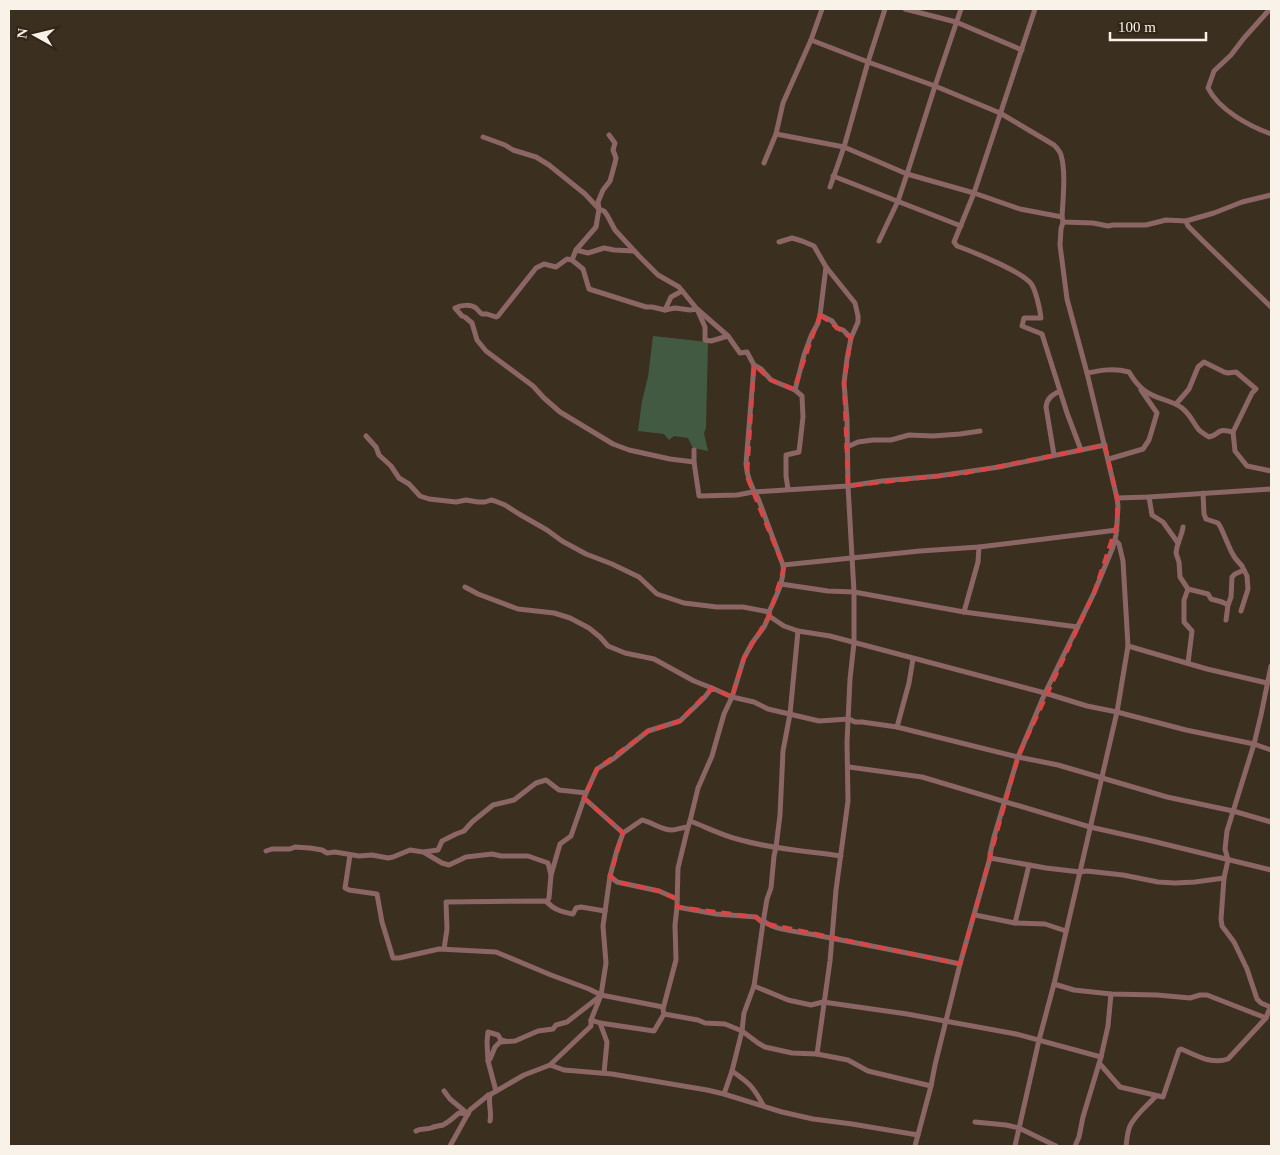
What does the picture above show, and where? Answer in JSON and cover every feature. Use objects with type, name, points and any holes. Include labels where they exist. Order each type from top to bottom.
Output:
[{"type":"street","points":[[764,164],[776,134],[783,103],[811,40],[822,9]]},
{"type":"street","points":[[830,186],[844,147],[885,9]]},
{"type":"street","points":[[905,9],[956,22],[1022,50]]},
{"type":"street","points":[[879,242],[898,202],[908,174],[961,9]]},
{"type":"street","points":[[1036,9],[974,194],[954,242],[957,246],[988,257],[1031,282],[1041,318],[1024,318],[1022,326],[1042,334],[1081,450]]},
{"type":"street","points":[[1270,9],[1231,55],[1214,71],[1208,88],[1216,100],[1242,122],[1271,134]]},
{"type":"street","points":[[811,40],[935,86],[1000,114],[1054,145],[1058,150],[1061,155],[1063,177],[1063,220],[1060,229],[1060,245],[1067,299],[1109,459],[1118,506],[1115,540],[1094,593],[1045,693],[1018,757],[994,836],[975,915],[960,964],[915,1146]]},
{"type":"street","points":[[776,134],[844,147],[908,174],[1020,209],[1063,220],[1108,226],[1146,225],[1166,220],[1186,221],[1214,214],[1242,202],[1271,195]]},
{"type":"street","points":[[572,260],[576,250],[596,227],[599,198],[610,181],[616,160],[615,143],[609,135]]},
{"type":"street","points":[[483,137],[517,151],[530,154],[585,194],[599,210],[607,214],[616,230],[634,251],[658,275],[679,287],[697,309],[728,336],[740,353],[746,352],[754,365],[761,369],[771,380],[795,390],[802,396],[799,452],[786,455],[788,489]]},
{"type":"street","points":[[833,176],[961,226]]},
{"type":"street","points":[[1186,221],[1188,226],[1271,307]]},
{"type":"street","points":[[780,242],[792,238],[814,246],[826,267],[856,306],[858,322],[851,338],[844,383],[854,592],[854,643],[847,742],[849,767],[848,800],[817,1054]]},
{"type":"street","points":[[576,250],[588,253],[604,248],[634,251]]},
{"type":"street","points":[[694,462],[629,450],[613,444],[560,412],[533,386],[486,351],[477,340],[472,323],[455,308],[470,306],[476,308],[482,314],[496,317],[536,268],[544,264],[556,267],[566,259],[572,260],[583,269],[589,289],[646,307],[652,306],[665,310],[675,308],[697,309]]},
{"type":"street","points":[[795,390],[804,356],[818,323],[826,267]]},
{"type":"street","points":[[665,310],[671,297],[682,291]]},
{"type":"street","points":[[697,309],[705,327],[705,340],[711,341],[728,336]]},
{"type":"street","points":[[820,315],[832,322],[837,328],[843,330],[851,338]]},
{"type":"street","points":[[1176,404],[1189,389],[1198,367],[1204,362],[1224,372],[1236,372],[1256,389],[1252,393],[1233,432],[1235,451],[1248,466],[1271,471]]},
{"type":"street","points":[[591,1020],[654,1031],[664,1011],[676,960],[675,930],[678,868],[698,788],[712,756],[724,714],[732,697],[744,658],[764,627],[781,584],[784,568],[758,498],[753,492],[747,477],[746,464],[754,365]]},
{"type":"street","points":[[1087,373],[1109,369],[1129,372],[1157,414],[1150,440],[1143,450],[1109,459]]},
{"type":"street","points":[[1140,388],[1154,396],[1176,404],[1191,417],[1200,431],[1209,437],[1223,430],[1233,432]]},
{"type":"street","points":[[1054,455],[1046,407],[1047,400],[1060,392]]},
{"type":"street","points":[[847,447],[858,442],[891,440],[909,435],[932,436],[980,431]]},
{"type":"street","points":[[366,436],[376,447],[379,455],[391,466],[399,478],[409,484],[420,496],[456,502],[466,500],[496,501],[547,530],[562,542],[639,577],[657,594],[684,603],[717,607],[742,607],[769,614],[784,626],[798,630],[830,636],[1045,693],[1087,706],[1254,744],[1271,750]]},
{"type":"street","points":[[694,450],[698,496],[737,495],[788,489],[848,486],[938,476],[1105,445]]},
{"type":"street","points":[[1117,498],[1271,488]]},
{"type":"street","points":[[1204,493],[1204,514],[1206,519],[1218,523],[1231,551],[1244,570],[1248,589],[1242,611]]},
{"type":"street","points":[[1149,497],[1152,515],[1163,522],[1178,543]]},
{"type":"street","points":[[1183,527],[1176,553],[1180,577],[1188,589],[1208,594],[1211,599],[1228,605]]},
{"type":"street","points":[[783,565],[852,557],[979,547],[1117,530]]},
{"type":"street","points":[[1014,1146],[1102,778],[1117,712],[1128,646],[1124,561],[1119,544],[1115,540]]},
{"type":"street","points":[[964,612],[978,562],[979,547]]},
{"type":"street","points":[[1226,620],[1231,597],[1232,577],[1244,570]]},
{"type":"street","points":[[781,584],[828,591],[854,592],[964,612],[1078,627]]},
{"type":"street","points":[[465,587],[518,609],[554,613],[570,618],[588,628],[608,646],[625,653],[654,658],[694,681],[732,697],[754,702],[768,710],[819,721],[849,720],[897,727],[1058,765],[1166,797],[1233,811],[1271,822]]},
{"type":"street","points":[[1188,589],[1184,600],[1184,622],[1192,631],[1188,663]]},
{"type":"street","points":[[724,1094],[742,1031],[744,1013],[754,986],[767,899],[770,891],[780,816],[783,751],[790,714],[798,630]]},
{"type":"street","points":[[1128,646],[1268,686]]},
{"type":"street","points":[[897,727],[909,683],[913,659]]},
{"type":"street","points":[[1100,1064],[1120,1088],[1163,1096],[1179,1050],[1181,1049],[1210,1060],[1228,1059],[1266,1018],[1270,1007],[1257,1000],[1247,969],[1238,949],[1222,926],[1221,919],[1224,878],[1228,860],[1226,836],[1254,744],[1271,666]]},
{"type":"street","points":[[547,902],[551,875],[560,844],[571,836],[597,769],[613,759],[648,731],[680,721],[712,688]]},
{"type":"street","points":[[849,767],[922,778],[1090,827],[1271,870]]},
{"type":"street","points":[[266,852],[272,849],[290,849],[295,847],[322,850],[326,853],[335,852],[388,858],[410,850],[423,852],[438,850],[442,841],[464,831],[472,822],[493,806],[514,800],[536,783],[546,780],[559,790],[585,796],[623,833]]},
{"type":"street","points":[[450,1146],[470,1110],[488,1095],[550,1065],[591,1026],[591,1020],[601,995],[606,963],[603,926],[610,876],[616,850],[623,833],[642,820],[661,828],[673,830],[689,824],[708,827],[730,837],[776,848],[841,856]]},
{"type":"street","points":[[423,852],[449,865],[466,857],[492,854],[528,856],[548,863],[551,875]]},
{"type":"street","points":[[350,855],[345,888],[377,894],[382,922],[393,958],[439,949],[496,952],[601,995],[705,1023],[725,1024],[742,1031],[765,1048],[792,1053],[817,1054],[848,1060],[868,1071],[931,1086]]},
{"type":"street","points":[[990,858],[1080,872],[1123,875],[1175,884],[1224,878]]},
{"type":"street","points":[[1015,922],[1029,865]]},
{"type":"street","points":[[610,876],[617,882],[659,891],[677,899]]},
{"type":"street","points":[[444,949],[447,929],[446,902],[544,901],[563,912],[573,914],[576,908],[580,907],[606,911]]},
{"type":"street","points":[[677,907],[716,914],[756,917],[769,926],[782,929],[960,964]]},
{"type":"street","points":[[975,915],[1015,922],[1046,924],[1066,930]]},
{"type":"street","points":[[1054,984],[1074,990],[1110,994],[1190,998],[1207,995],[1266,1018]]},
{"type":"street","points":[[754,986],[788,1000],[811,1005],[823,1002],[907,1014],[1016,1034],[1101,1057]]},
{"type":"street","points":[[1075,1146],[1100,1064],[1108,1026],[1110,994]]},
{"type":"street","points":[[488,1061],[495,1046],[500,1042],[515,1041],[538,1030],[553,1028],[556,1025],[567,1022],[601,995]]},
{"type":"street","points":[[600,1023],[607,1042],[604,1073]]},
{"type":"street","points":[[496,1091],[488,1061],[488,1032],[498,1035],[501,1040],[506,1041]]},
{"type":"street","points":[[550,1065],[564,1070],[632,1077],[724,1094],[782,1112],[813,1119],[918,1135]]},
{"type":"street","points":[[732,1071],[753,1087],[762,1105]]},
{"type":"street","points":[[444,1091],[450,1099],[468,1114]]},
{"type":"street","points":[[488,1095],[490,1096],[489,1101],[492,1113],[490,1121]]},
{"type":"street","points":[[1126,1146],[1130,1126],[1133,1121],[1156,1096]]},
{"type":"street","points":[[416,1131],[420,1128],[429,1129],[441,1125],[452,1120],[459,1113],[468,1114]]},
{"type":"street","points":[[975,1122],[1019,1128],[1056,1146]]},
{"type":"highlighted area","points":[[820,315],[851,338],[844,383],[848,486],[966,473],[1105,445],[1117,498],[1117,524],[1094,593],[1018,757],[960,964],[763,923],[756,917],[677,907],[677,899],[659,891],[617,882],[610,876],[623,833],[584,798],[597,769],[648,731],[680,721],[712,688],[732,697],[744,658],[769,616],[784,568],[747,477],[754,365],[771,380],[794,389]]},
{"type":"green space","points":[[653,336],[708,342],[706,428],[704,433],[708,451],[693,448],[688,438],[674,436],[669,440],[664,434],[638,431]]}]
